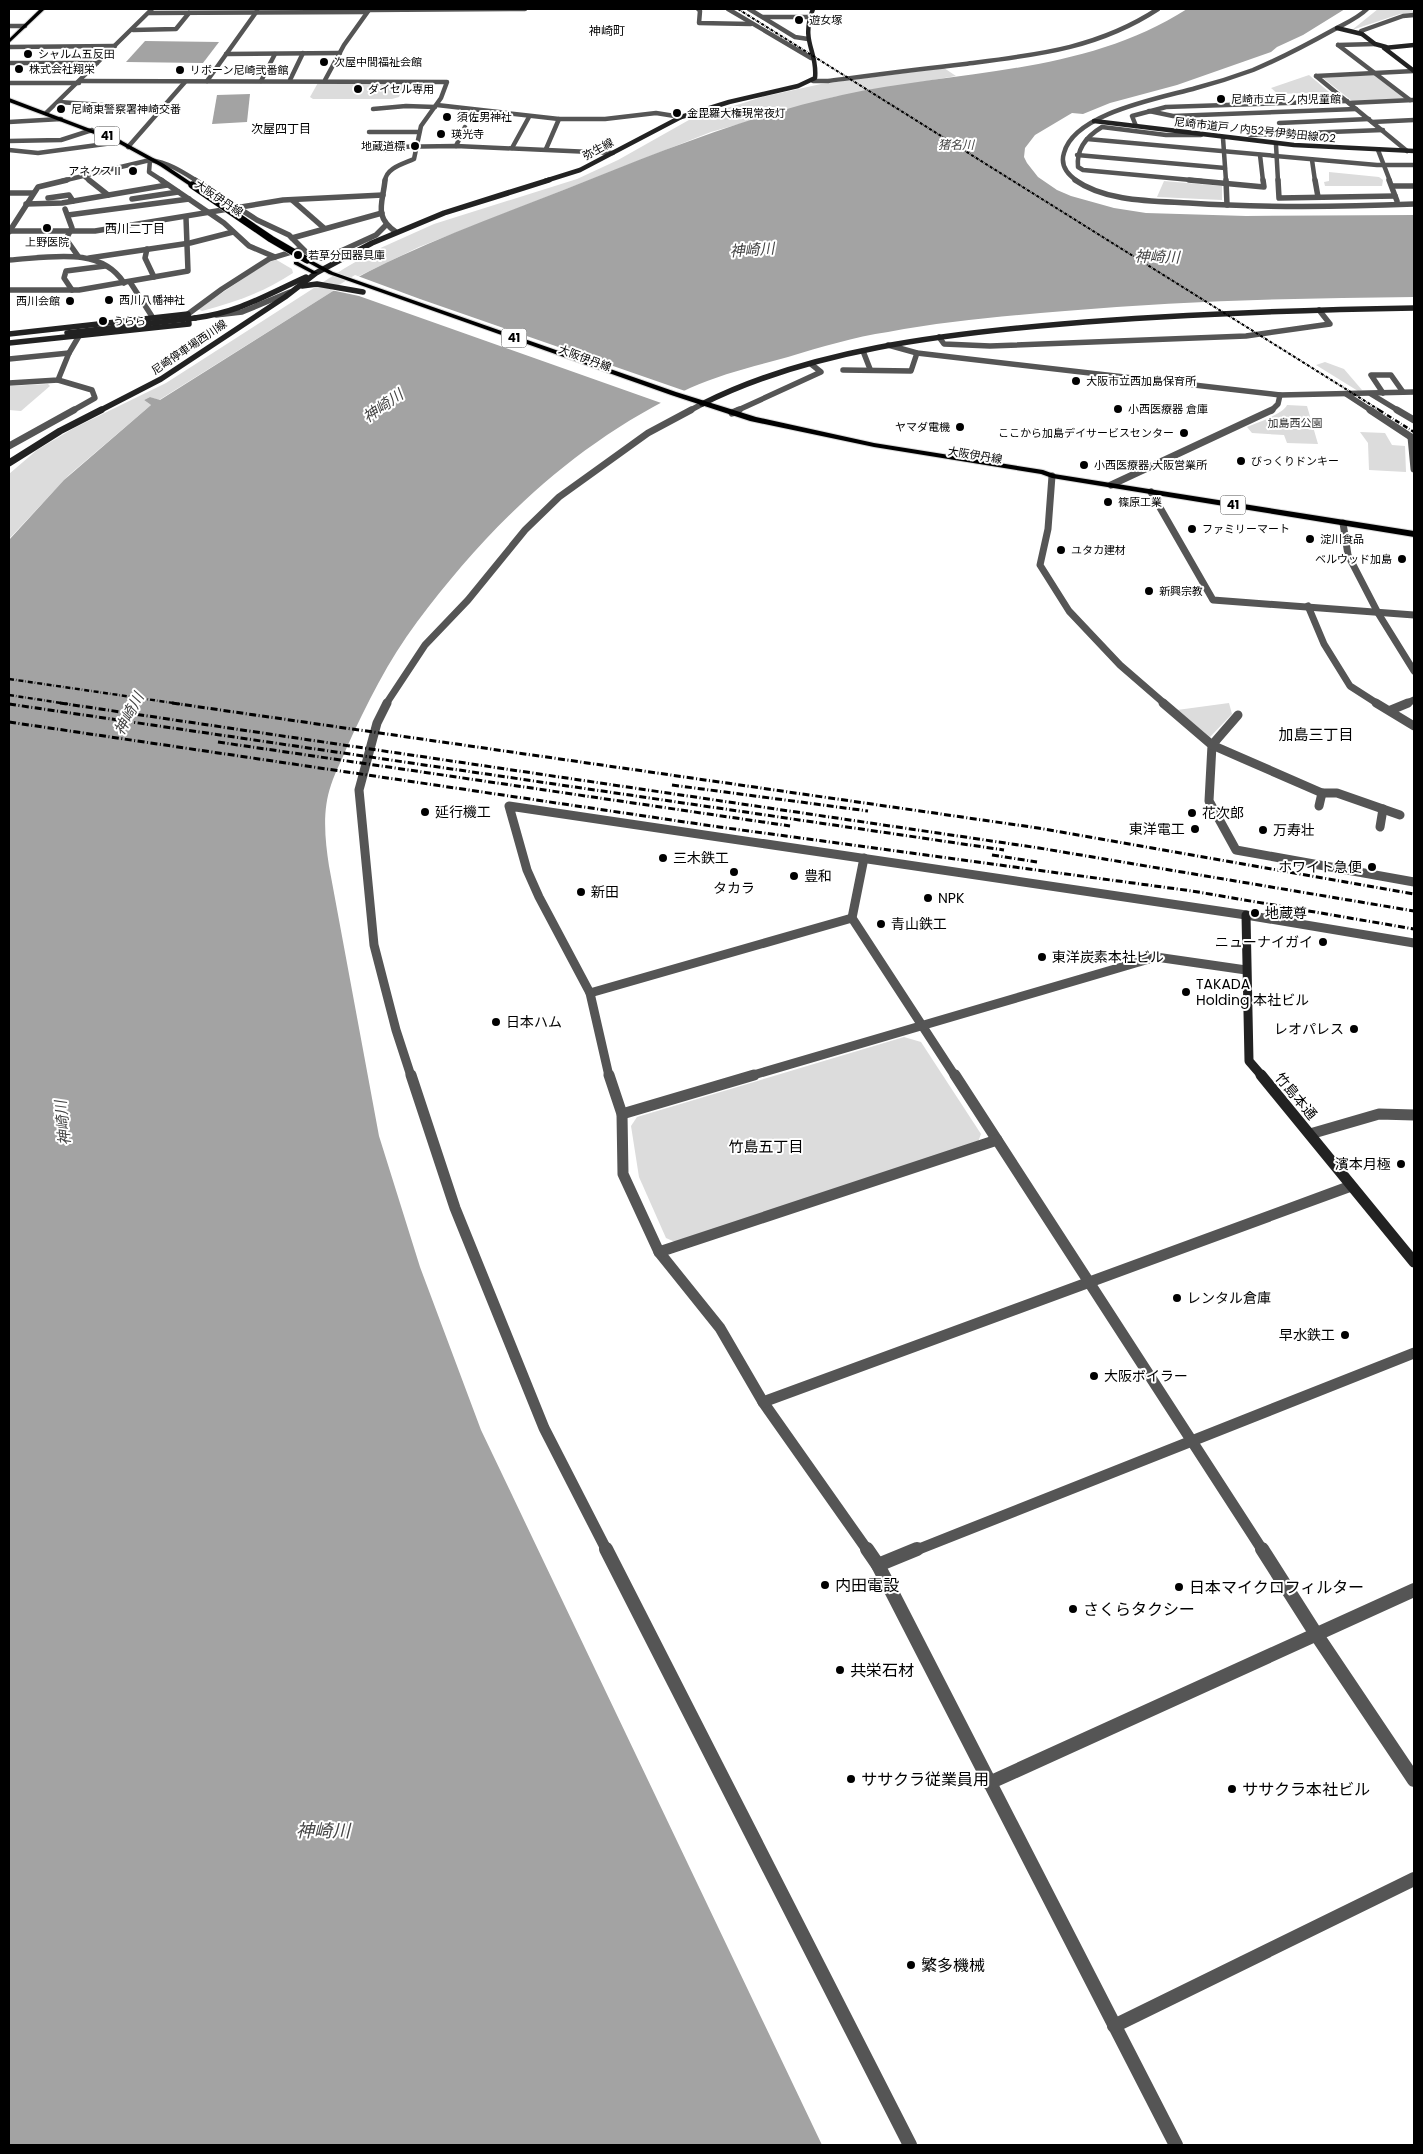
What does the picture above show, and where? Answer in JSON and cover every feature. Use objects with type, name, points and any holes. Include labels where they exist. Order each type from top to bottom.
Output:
[{"type":"main road","points":[[9,42],[43,9]]},
{"type":"main road","name":"大阪伊丹線","points":[[9,100],[120,142],[162,165],[326,273],[363,292],[696,405],[835,438],[1043,472],[1052,476]]},
{"type":"main road","name":"大阪伊丹線","points":[[150,160],[153,167],[180,190],[296,263],[316,273],[326,273],[756,426],[819,442],[1032,475],[1052,476],[1111,485],[1414,534]]},
{"type":"street","points":[[46,113],[60,102],[153,9]]},
{"type":"street","points":[[202,13],[206,9]]},
{"type":"street","points":[[207,81],[254,14],[260,9]]},
{"type":"street","points":[[149,13],[254,14],[290,11],[525,9]]},
{"type":"street","points":[[698,9],[700,11],[700,23],[752,24]]},
{"type":"street","points":[[728,9],[811,58]]},
{"type":"street","points":[[749,9],[795,37],[808,39]]},
{"type":"street","points":[[813,9],[806,29],[811,58],[817,72],[813,81],[828,81],[1048,53],[1107,34],[1139,20],[1158,9]]},
{"type":"street","points":[[1367,9],[1300,49],[1262,66],[1201,87],[1129,107],[1094,121],[1071,138],[1062,154],[1063,168],[1069,177],[1080,184],[1104,194],[1138,200],[1227,205],[1327,206],[1414,204]]},
{"type":"street","points":[[325,80],[368,10]]},
{"type":"street","points":[[133,30],[176,29],[189,13]]},
{"type":"street","points":[[1362,34],[1361,31],[1403,16],[1414,15]]},
{"type":"street","points":[[762,16],[810,17]]},
{"type":"street","points":[[9,26],[25,26]]},
{"type":"street","points":[[1337,28],[1362,34],[1375,44]]},
{"type":"street","points":[[1414,44],[1386,47],[1375,44],[1338,45],[1410,100],[1414,106]]},
{"type":"street","points":[[9,47],[115,46]]},
{"type":"street","points":[[1386,47],[1385,50],[1414,71]]},
{"type":"street","points":[[290,80],[304,53]]},
{"type":"street","points":[[226,54],[340,53]]},
{"type":"street","points":[[261,80],[275,54]]},
{"type":"street","points":[[9,63],[97,63]]},
{"type":"street","points":[[1407,151],[1316,76],[1414,71]]},
{"type":"street","points":[[9,83],[261,80],[447,82],[436,106],[424,120],[418,132],[418,146],[413,160],[390,170],[385,176],[380,203],[386,225],[396,232]]},
{"type":"street","name":"弥生線","points":[[326,273],[361,248],[396,232],[452,211],[557,179],[580,170],[680,117],[729,102],[813,81]]},
{"type":"street","points":[[128,147],[184,82]]},
{"type":"street","points":[[1136,126],[1132,116],[1166,107],[1410,100]]},
{"type":"street","points":[[60,102],[160,109]]},
{"type":"street","points":[[373,109],[389,111],[406,106],[436,106],[559,119],[605,119],[656,113],[680,117]]},
{"type":"street","points":[[1148,111],[1174,116],[1356,108]]},
{"type":"street","points":[[512,148],[529,117]]},
{"type":"street","points":[[12,124],[61,119]]},
{"type":"street","points":[[546,149],[559,119]]},
{"type":"street","points":[[1278,123],[1414,120]]},
{"type":"street","name":"尼崎市道戸ノ内52号伊勢田線の2","points":[[1094,121],[1276,145],[1330,150],[1414,151]]},
{"type":"street","points":[[378,132],[379,125]]},
{"type":"street","points":[[1201,135],[1166,135],[1109,126],[1099,129],[1083,142],[1078,155],[1078,167],[1083,170],[1264,187],[1260,155]]},
{"type":"street","points":[[456,146],[465,127]]},
{"type":"street","points":[[9,141],[61,140],[92,130]]},
{"type":"street","points":[[1250,135],[1382,130]]},
{"type":"street","points":[[369,132],[418,132]]},
{"type":"street","points":[[1223,138],[1227,205]]},
{"type":"street","points":[[1087,139],[1224,150],[1312,160],[1414,165]]},
{"type":"street","points":[[9,150],[38,153],[120,142]]},
{"type":"street","points":[[1276,145],[1279,198],[1314,199],[1318,196],[1395,196]]},
{"type":"street","points":[[387,147],[456,146],[613,153]]},
{"type":"street","points":[[1378,150],[1398,205]]},
{"type":"street","points":[[1078,155],[1225,168]]},
{"type":"street","points":[[383,194],[292,200],[239,208],[186,218],[95,231],[9,232],[17,212],[26,204],[38,187],[150,160],[163,162],[175,167],[239,208],[257,220],[280,230],[307,252],[326,258],[379,234],[386,225]]},
{"type":"street","points":[[150,160],[149,172],[167,185],[180,190],[188,200],[210,214],[252,248],[275,257]]},
{"type":"street","points":[[1312,160],[1318,196]]},
{"type":"street","points":[[85,177],[108,195]]},
{"type":"street","points":[[26,204],[62,203],[167,185]]},
{"type":"street","points":[[1392,186],[1414,186]]},
{"type":"street","points":[[128,206],[125,201],[180,190]]},
{"type":"street","points":[[9,193],[33,193]]},
{"type":"street","points":[[30,198],[50,198],[68,195],[73,201]]},
{"type":"street","points":[[68,215],[188,200]]},
{"type":"street","points":[[292,200],[324,228]]},
{"type":"street","points":[[62,203],[72,228],[66,239],[78,256]]},
{"type":"street","points":[[292,238],[382,213]]},
{"type":"street","points":[[9,290],[72,290],[127,283],[188,271],[186,218]]},
{"type":"street","points":[[89,258],[186,244],[233,232]]},
{"type":"street","points":[[9,334],[188,314],[229,284],[275,257],[302,248]]},
{"type":"street","points":[[147,249],[145,258],[154,277]]},
{"type":"street","points":[[9,260],[78,256],[89,258],[119,274],[154,318]]},
{"type":"street","points":[[72,290],[64,278],[66,271],[105,266]]},
{"type":"street","points":[[210,316],[253,304],[289,284],[316,273]]},
{"type":"street","name":"尼崎停車場西川線","points":[[9,463],[60,431],[161,379],[233,325],[299,287],[316,273]]},
{"type":"street","points":[[9,339],[242,312],[299,287],[312,284],[363,292]]},
{"type":"street","points":[[910,2145],[544,1428],[455,1208],[396,1030],[374,945],[360,790],[377,723],[383,708],[425,645],[468,600],[525,530],[559,497],[587,475],[648,432],[696,405],[811,364],[888,345],[939,337],[1002,329],[1147,317],[1414,308]]},
{"type":"street","points":[[939,337],[944,344],[990,346],[1246,336],[1330,324],[1319,310]]},
{"type":"street","points":[[9,343],[189,324],[188,314]]},
{"type":"street","points":[[210,316],[223,317],[233,325]]},
{"type":"street","points":[[58,380],[69,353],[79,336]]},
{"type":"street","points":[[888,345],[918,353],[1280,396],[1414,392]]},
{"type":"street","points":[[863,351],[870,369]]},
{"type":"street","points":[[9,360],[69,353]]},
{"type":"street","points":[[843,370],[856,372],[870,369],[911,371],[918,353]]},
{"type":"street","points":[[732,413],[821,372],[811,364]]},
{"type":"street","points":[[1382,393],[1371,375],[1391,375],[1403,392]]},
{"type":"street","points":[[9,384],[58,380],[92,390],[95,398],[9,446]]},
{"type":"street","points":[[1370,393],[1414,420]]},
{"type":"street","points":[[1346,394],[1413,438],[1414,472]]},
{"type":"street","points":[[1111,485],[1271,411],[1278,404],[1280,396]]},
{"type":"street","points":[[1052,476],[1048,530],[1040,565],[1069,611],[1120,665],[1212,744],[1322,792],[1337,793],[1400,815]]},
{"type":"street","points":[[1151,492],[1213,600],[1378,613],[1414,614]]},
{"type":"street","points":[[1343,522],[1348,555],[1378,613],[1414,671]]},
{"type":"street","points":[[1308,606],[1324,644],[1350,686],[1414,726]]},
{"type":"street","points":[[1390,710],[1414,700]]},
{"type":"street","points":[[1238,715],[1212,744],[1209,801],[1236,850],[1414,882]]},
{"type":"street","points":[[1319,806],[1322,792]]},
{"type":"street","points":[[1176,2145],[878,1565],[763,1402],[720,1328],[659,1252],[623,1174],[622,1114],[611,1086],[590,993],[538,897],[527,870],[508,806],[1246,915],[1414,942]]},
{"type":"street","points":[[1380,827],[1383,809]]},
{"type":"street","points":[[864,858],[852,918],[1193,1440],[1316,1634],[1414,1780]]},
{"type":"street","name":"竹島本通","points":[[1246,915],[1249,1061],[1414,1262]]},
{"type":"street","points":[[590,993],[852,918]]},
{"type":"street","points":[[622,1114],[1156,957],[1246,970]]},
{"type":"street","points":[[1310,1134],[1379,1114],[1414,1115]]},
{"type":"street","points":[[659,1252],[997,1140]]},
{"type":"street","points":[[763,1402],[1351,1186]]},
{"type":"street","points":[[878,1565],[1414,1353]]},
{"type":"street","points":[[990,1783],[1414,1590]]},
{"type":"street","points":[[1114,2026],[1414,1879]]},
{"type":"green space","points":[[1378,9],[1411,9],[1414,13],[1400,14],[1352,30]]},
{"type":"green space","points":[[944,68],[956,76],[834,97],[711,132],[419,247],[359,276],[159,400],[150,397],[144,400],[151,405],[69,475],[9,539],[9,474],[37,450],[74,428],[166,383],[376,250],[434,224],[577,179],[618,160],[696,116],[699,117],[762,97],[821,84]]},
{"type":"green space","points":[[1309,75],[1329,92],[1278,94],[1271,88]]},
{"type":"green space","points":[[1375,75],[1406,99],[1352,101],[1323,78]]},
{"type":"green space","name":"ダイセル専用","points":[[319,81],[406,81],[399,97],[392,99],[313,99],[310,97]]},
{"type":"green space","points":[[1329,172],[1379,177],[1383,180],[1382,186],[1325,186],[1324,182],[1329,181]]},
{"type":"green space","points":[[1164,181],[1222,186],[1222,200],[1157,197]]},
{"type":"green space","points":[[275,259],[292,269],[293,273],[271,286],[238,300],[202,311],[198,309],[271,260]]},
{"type":"green space","points":[[1325,362],[1344,369],[1362,390],[1358,391],[1316,365]]},
{"type":"green space","points":[[48,384],[50,386],[21,411],[9,410],[9,386]]},
{"type":"green space","name":"加島西公園","points":[[1287,405],[1307,406],[1318,444],[1287,443],[1284,435],[1252,433],[1247,427],[1275,415]]},
{"type":"green space","points":[[1360,432],[1385,433],[1392,445],[1405,446],[1406,472],[1369,470],[1368,443]]},
{"type":"green space","points":[[1229,703],[1232,714],[1210,737],[1177,710]]},
{"type":"green space","points":[[904,1037],[921,1042],[981,1134],[978,1142],[675,1242],[666,1238],[639,1177],[631,1126],[637,1117]]},
{"type":"water","name":"神崎川","points":[[1187,9],[1345,9],[1271,52],[1177,85],[1110,103],[1083,114],[1072,113],[1035,135],[1025,148],[1024,157],[1038,177],[1057,190],[1071,196],[1114,208],[1146,213],[1246,216],[1414,215],[1414,297],[1196,302],[1043,313],[954,322],[850,339],[738,371],[690,388],[649,409],[573,459],[506,518],[475,551],[417,622],[387,667],[362,714],[331,785],[326,805],[326,836],[329,866],[379,1136],[420,1267],[481,1430],[822,2145],[9,2145],[9,540],[64,480],[151,405],[144,400],[150,397],[160,400],[333,291],[418,248],[668,149],[771,113],[842,95],[1063,59],[1106,47],[1147,31]]},
{"type":"water","points":[[145,41],[219,42],[203,63],[126,62]]},
{"type":"water","points":[[250,94],[247,122],[212,124],[217,95]]},
{"type":"pier","points":[[355,275],[688,392],[664,404],[359,296],[331,290]]},
{"type":"railway","points":[[738,9],[1381,411]]},
{"type":"railway","points":[[1379,410],[1414,432]]},
{"type":"railway","points":[[9,679],[180,704]]},
{"type":"railway","points":[[9,695],[68,704]]},
{"type":"railway","points":[[60,703],[1039,848],[1414,911]]},
{"type":"railway","points":[[172,703],[1038,828],[1414,894]]},
{"type":"railway","points":[[9,704],[1004,850]]},
{"type":"railway","points":[[9,722],[719,827],[1192,891],[1414,929]]},
{"type":"railway","points":[[218,742],[790,826]]},
{"type":"railway","points":[[672,785],[868,811]]},
{"type":"railway","points":[[992,855],[1037,862]]},
{"type":"place","name":"遊女塚","points":[[799,20]]},
{"type":"place","name":"シャルム五反田","points":[[28,54]]},
{"type":"place","name":"次屋中間福祉会館","points":[[324,62]]},
{"type":"place","name":"株式会社翔栄","points":[[19,69]]},
{"type":"place","name":"リボーン尼崎弐番館","points":[[180,70]]},
{"type":"place","name":"ダイセル専用","points":[[358,89]]},
{"type":"place","name":"尼崎市立戸ノ内児童館","points":[[1221,99]]},
{"type":"place","name":"尼崎東警察署神崎交番","points":[[61,109]]},
{"type":"place","name":"金毘羅大権現常夜灯","points":[[677,113]]},
{"type":"place","name":"須佐男神社","points":[[447,117]]},
{"type":"place","name":"瑛光寺","points":[[441,134]]},
{"type":"place","name":"地蔵道標","points":[[415,146]]},
{"type":"place","name":"アネクスⅡ","points":[[133,171]]},
{"type":"place","name":"上野医院","points":[[47,228]]},
{"type":"place","name":"若草分団器具庫","points":[[298,255]]},
{"type":"place","name":"西川八幡神社","points":[[109,300]]},
{"type":"place","name":"西川会館","points":[[70,301]]},
{"type":"place","name":"うらら","points":[[103,321]]},
{"type":"place","name":"大阪市立西加島保育所","points":[[1076,381]]},
{"type":"place","name":"小西医療器 倉庫","points":[[1118,409]]},
{"type":"place","name":"ヤマダ電機","points":[[960,427]]},
{"type":"place","name":"ここから加島デイサービスセンター","points":[[1184,433]]},
{"type":"place","name":"びっくりドンキー","points":[[1241,461]]},
{"type":"place","name":"小西医療器 大阪営業所","points":[[1084,465]]},
{"type":"place","name":"篠原工業","points":[[1108,502]]},
{"type":"place","name":"ファミリーマート","points":[[1192,529]]},
{"type":"place","name":"淀川食品","points":[[1310,539]]},
{"type":"place","name":"ユタカ建材","points":[[1061,550]]},
{"type":"place","name":"ベルウッド加島","points":[[1402,559]]},
{"type":"place","name":"新興宗教","points":[[1149,591]]},
{"type":"place","name":"延行機工","points":[[425,812]]},
{"type":"place","name":"花次郎","points":[[1192,813]]},
{"type":"place","name":"東洋電工","points":[[1195,829]]},
{"type":"place","name":"万寿壮","points":[[1263,830]]},
{"type":"place","name":"三木鉄工","points":[[663,858]]},
{"type":"place","name":"ホワイト急便","points":[[1372,867]]},
{"type":"place","name":"タカラ","points":[[734,872]]},
{"type":"place","name":"豊和","points":[[794,876]]},
{"type":"place","name":"新田","points":[[581,892]]},
{"type":"place","name":"NPK","points":[[928,898]]},
{"type":"place","name":"地蔵尊","points":[[1255,913]]},
{"type":"place","name":"青山鉄工","points":[[881,924]]},
{"type":"place","name":"ニューナイガイ","points":[[1323,942]]},
{"type":"place","name":"東洋炭素本社ビル","points":[[1042,957]]},
{"type":"place","name":"TAKADA Holding 本社ビル","points":[[1186,992]]},
{"type":"place","name":"日本ハム","points":[[496,1022]]},
{"type":"place","name":"レオパレス","points":[[1354,1029]]},
{"type":"place","name":"濱本月極","points":[[1401,1164]]},
{"type":"place","name":"レンタル倉庫","points":[[1177,1298]]},
{"type":"place","name":"早水鉄工","points":[[1345,1335]]},
{"type":"place","name":"大阪ボイラー","points":[[1094,1376]]},
{"type":"place","name":"内田電設","points":[[825,1585]]},
{"type":"place","name":"日本マイクロフィルター","points":[[1179,1587]]},
{"type":"place","name":"さくらタクシー","points":[[1073,1609]]},
{"type":"place","name":"共栄石材","points":[[840,1670]]},
{"type":"place","name":"ササクラ従業員用","points":[[851,1779]]},
{"type":"place","name":"ササクラ本社ビル","points":[[1232,1789]]},
{"type":"place","name":"繁多機械","points":[[911,1965]]},
{"type":"district","name":"神崎町","points":[[607,31]]},
{"type":"district","name":"次屋四丁目","points":[[281,129]]},
{"type":"district","name":"西川二丁目","points":[[135,229]]},
{"type":"district","name":"加島三丁目","points":[[1316,735]]},
{"type":"district","name":"竹島五丁目","points":[[766,1147]]},
{"type":"water label","name":"猪名川","points":[[956,145]]}]
